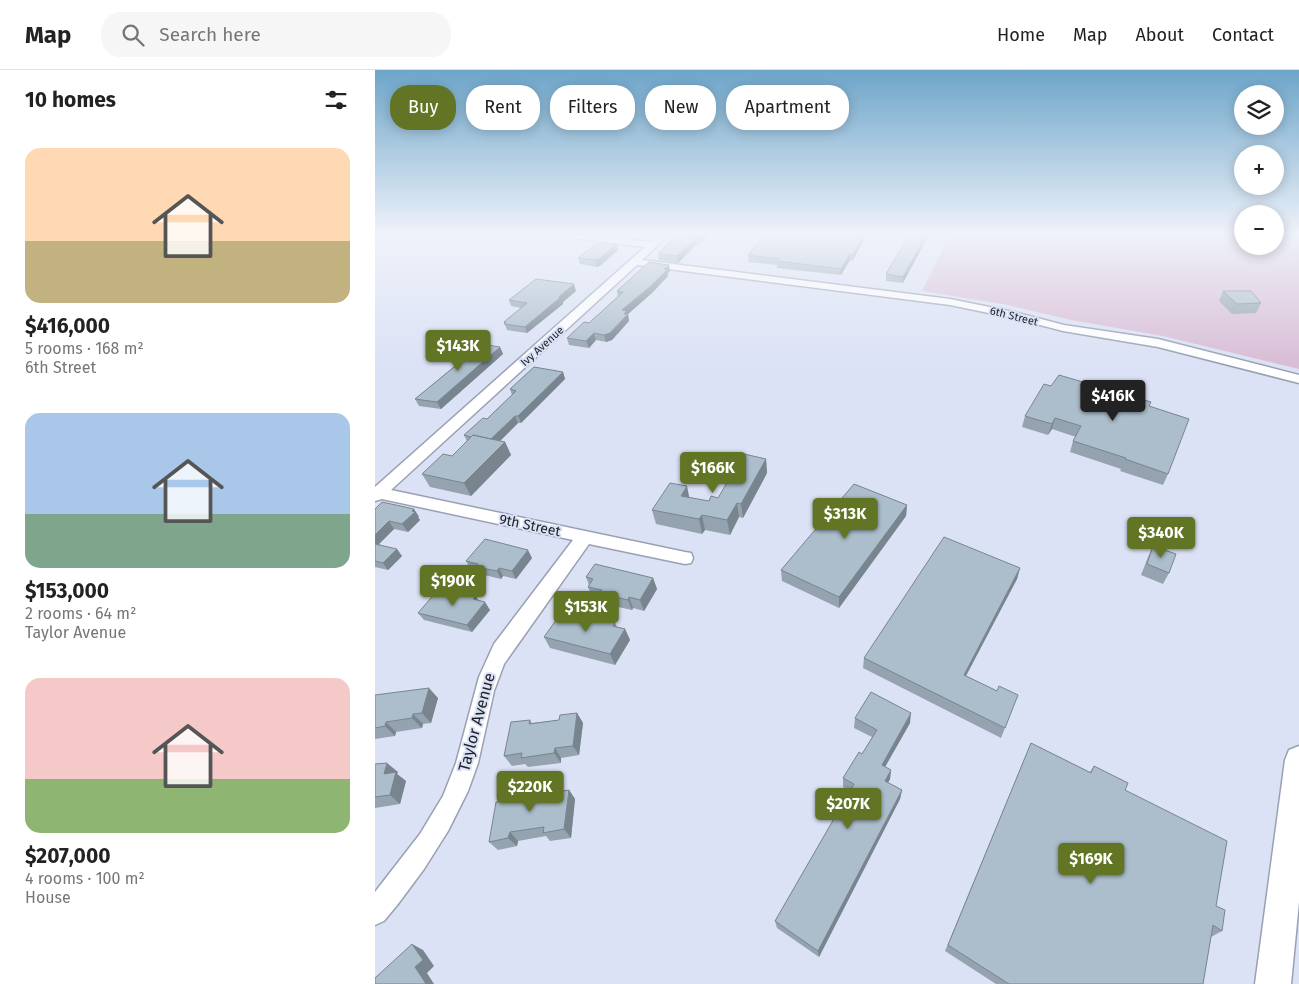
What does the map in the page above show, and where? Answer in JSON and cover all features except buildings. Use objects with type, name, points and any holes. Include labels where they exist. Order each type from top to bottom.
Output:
[{"type":"street","name":"Ivy Avenue","points":[[376,493],[617,278]]},
{"type":"street","name":"6th Street","points":[[755,278],[957,304],[1014,315],[1063,328],[1158,343],[1299,378]]},
{"type":"street","name":"9th Street","points":[[376,493],[685,558]]},
{"type":"street","name":"Taylor Avenue","points":[[375,912],[412,867],[455,793],[467,763],[491,666],[585,537]]},
{"type":"street","points":[[1273,984],[1299,760]]},
{"type":"shaded area","points":[[929,278],[1299,278],[1299,369],[1163,336],[1071,320],[1008,305],[922,291]]}]
